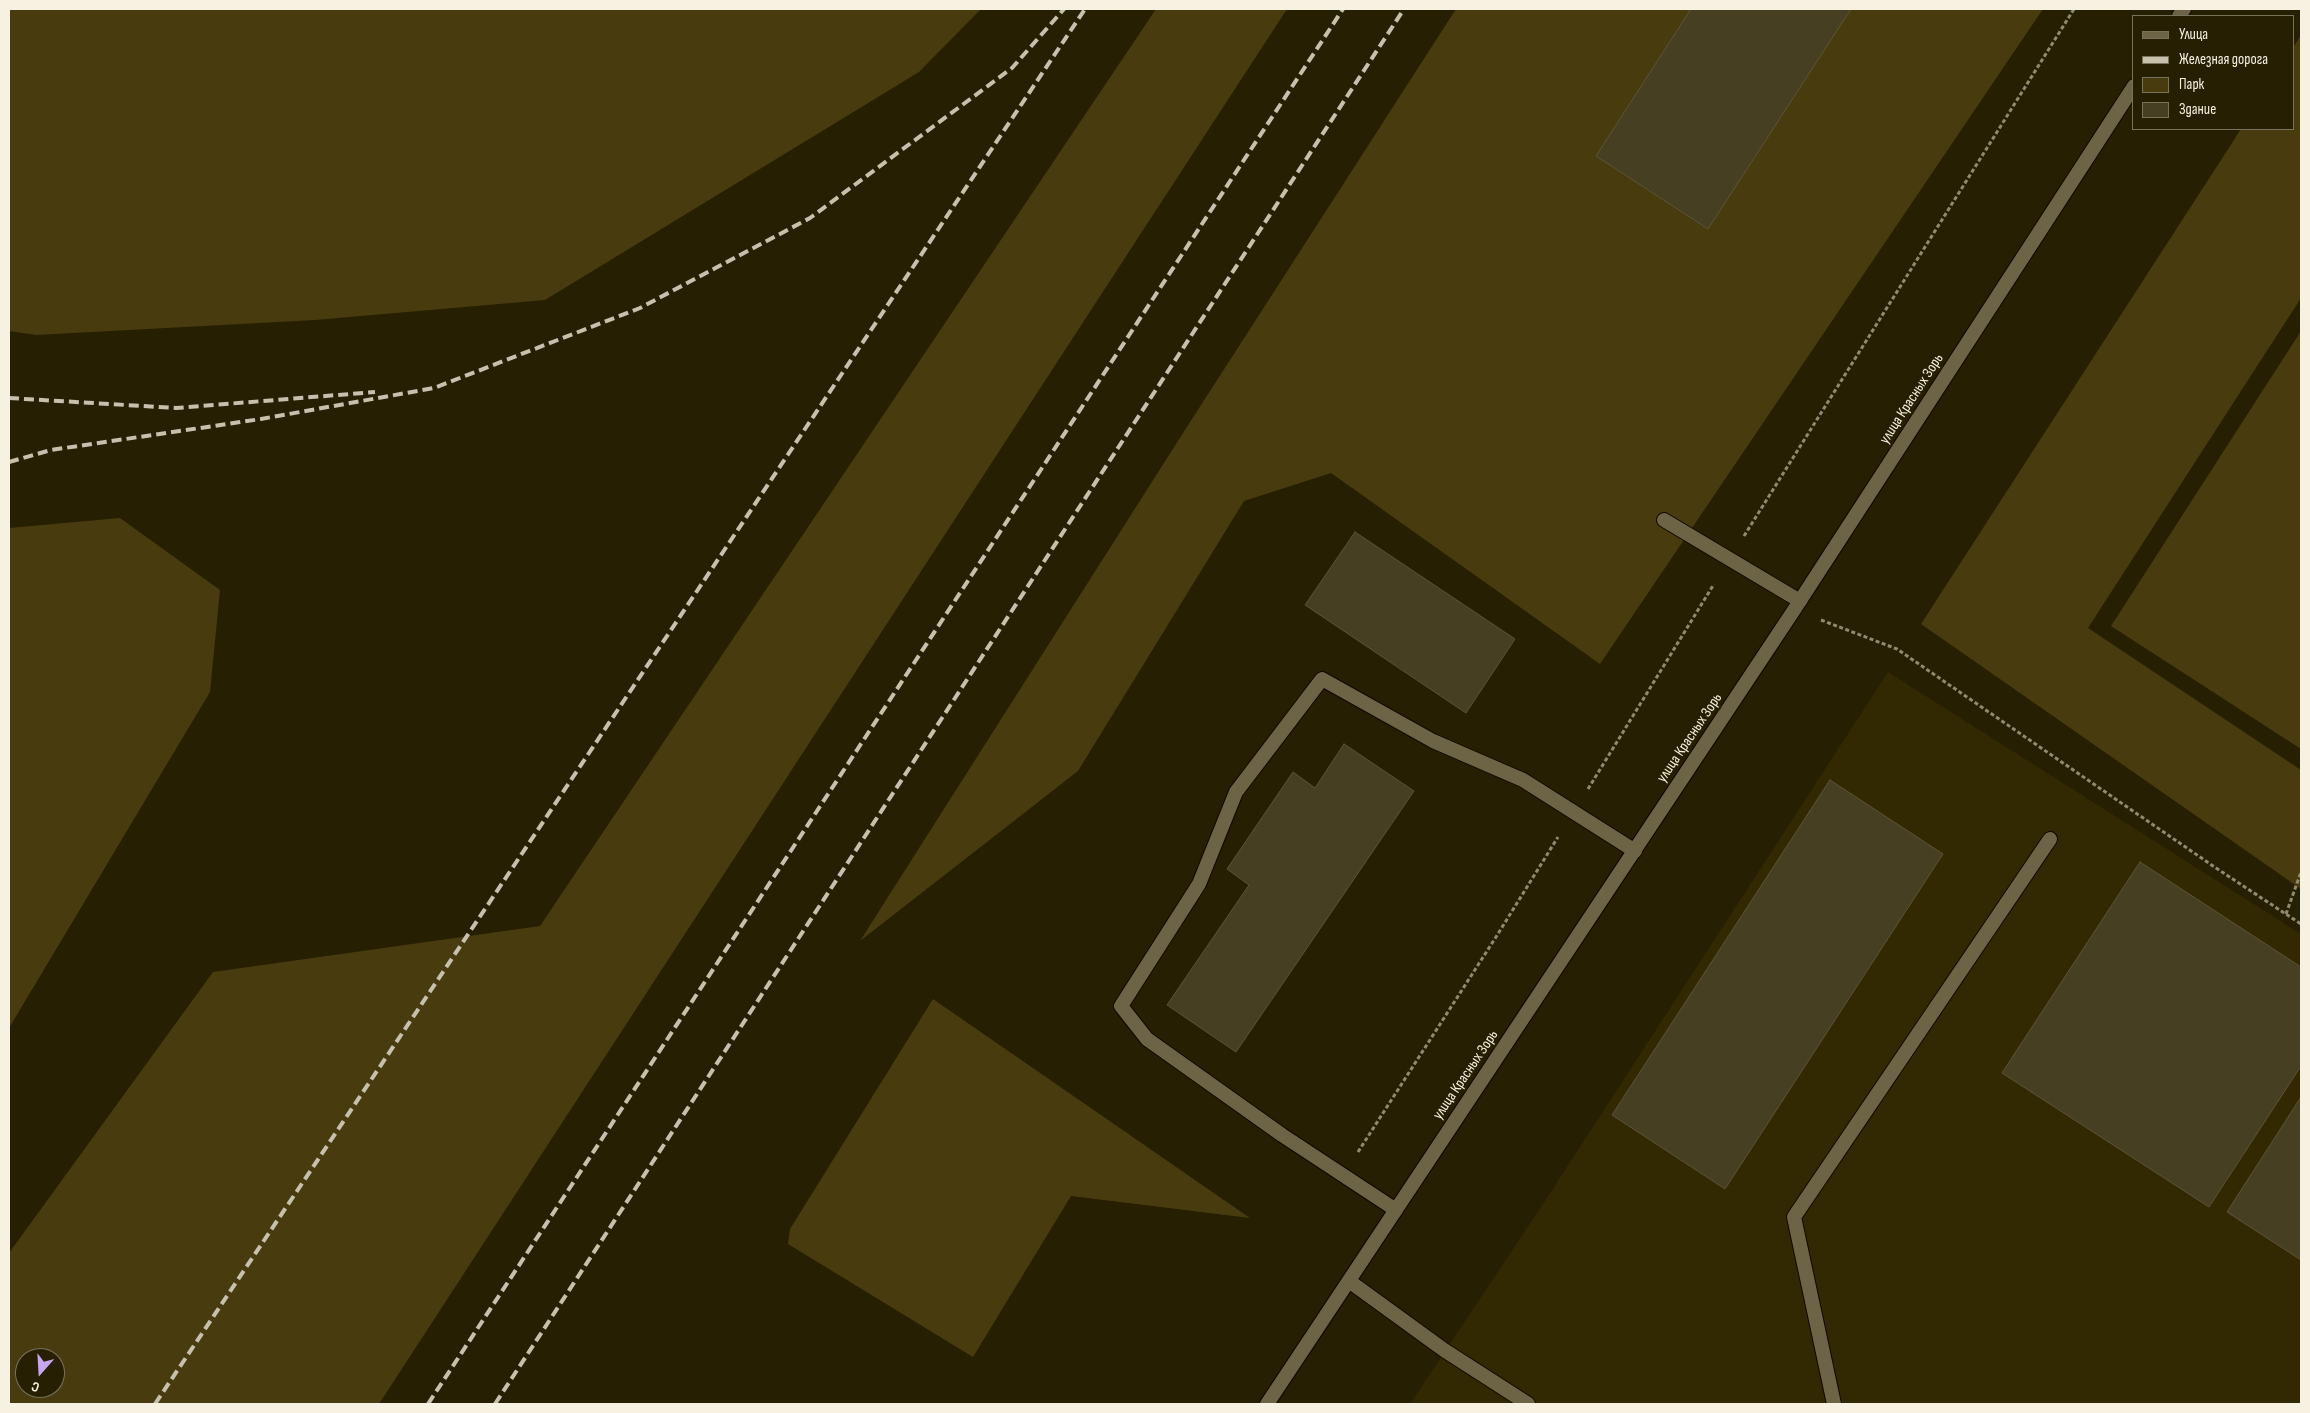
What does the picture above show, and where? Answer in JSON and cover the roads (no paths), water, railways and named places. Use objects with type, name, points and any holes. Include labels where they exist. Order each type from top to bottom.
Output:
[{"type":"street","name":"улица Красных Зорь","points":[[1268,1404],[1797,606],[2132,89]]},
{"type":"street","points":[[1664,520],[1730,558],[1797,606]]},
{"type":"street","points":[[1396,1210],[1282,1135],[1148,1039],[1121,1006],[1199,884],[1236,792],[1322,679],[1432,741],[1523,780],[1635,851]]},
{"type":"street","points":[[1834,1404],[1794,1216],[2050,839]]},
{"type":"street","points":[[1349,1281],[1444,1350],[1528,1404]]},
{"type":"railway","points":[[9,462],[51,450],[261,419],[434,388],[640,308],[810,218],[1012,68],[1064,9]]},
{"type":"railway","points":[[155,1404],[1085,9]]},
{"type":"railway","points":[[428,1404],[1343,9]]},
{"type":"railway","points":[[495,1404],[1404,9]]},
{"type":"railway","points":[[9,398],[176,408],[375,392]]}]
